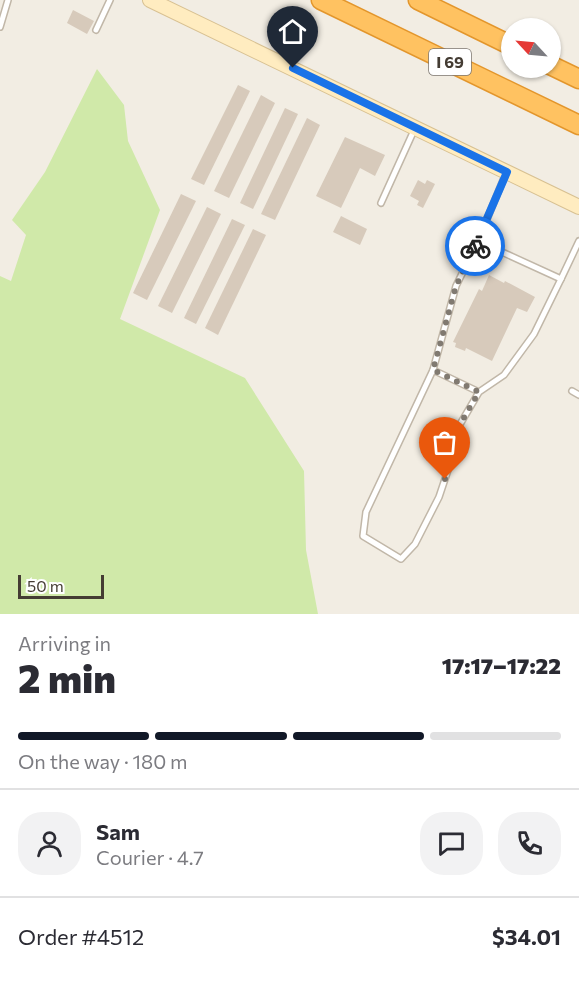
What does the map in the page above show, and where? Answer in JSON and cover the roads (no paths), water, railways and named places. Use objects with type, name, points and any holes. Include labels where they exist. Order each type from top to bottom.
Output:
[{"type":"highway","name":"I 69","points":[[321,0],[579,125]]},
{"type":"highway","name":"I 69","points":[[418,0],[501,41]]},
{"type":"highway","points":[[561,70],[579,79]]},
{"type":"street","points":[[150,0],[579,207]]},
{"type":"lane","points":[[0,27],[8,0]]},
{"type":"lane","points":[[96,30],[110,0]]},
{"type":"lane","points":[[381,203],[415,127]]},
{"type":"lane","points":[[507,172],[456,286],[433,370],[366,512],[363,536],[401,559],[415,544],[439,497],[459,426],[479,392],[504,375],[534,334],[579,241]]},
{"type":"lane","points":[[478,241],[561,279]]},
{"type":"lane","points":[[433,370],[479,392]]},
{"type":"lane","points":[[572,392],[579,395]]}]
